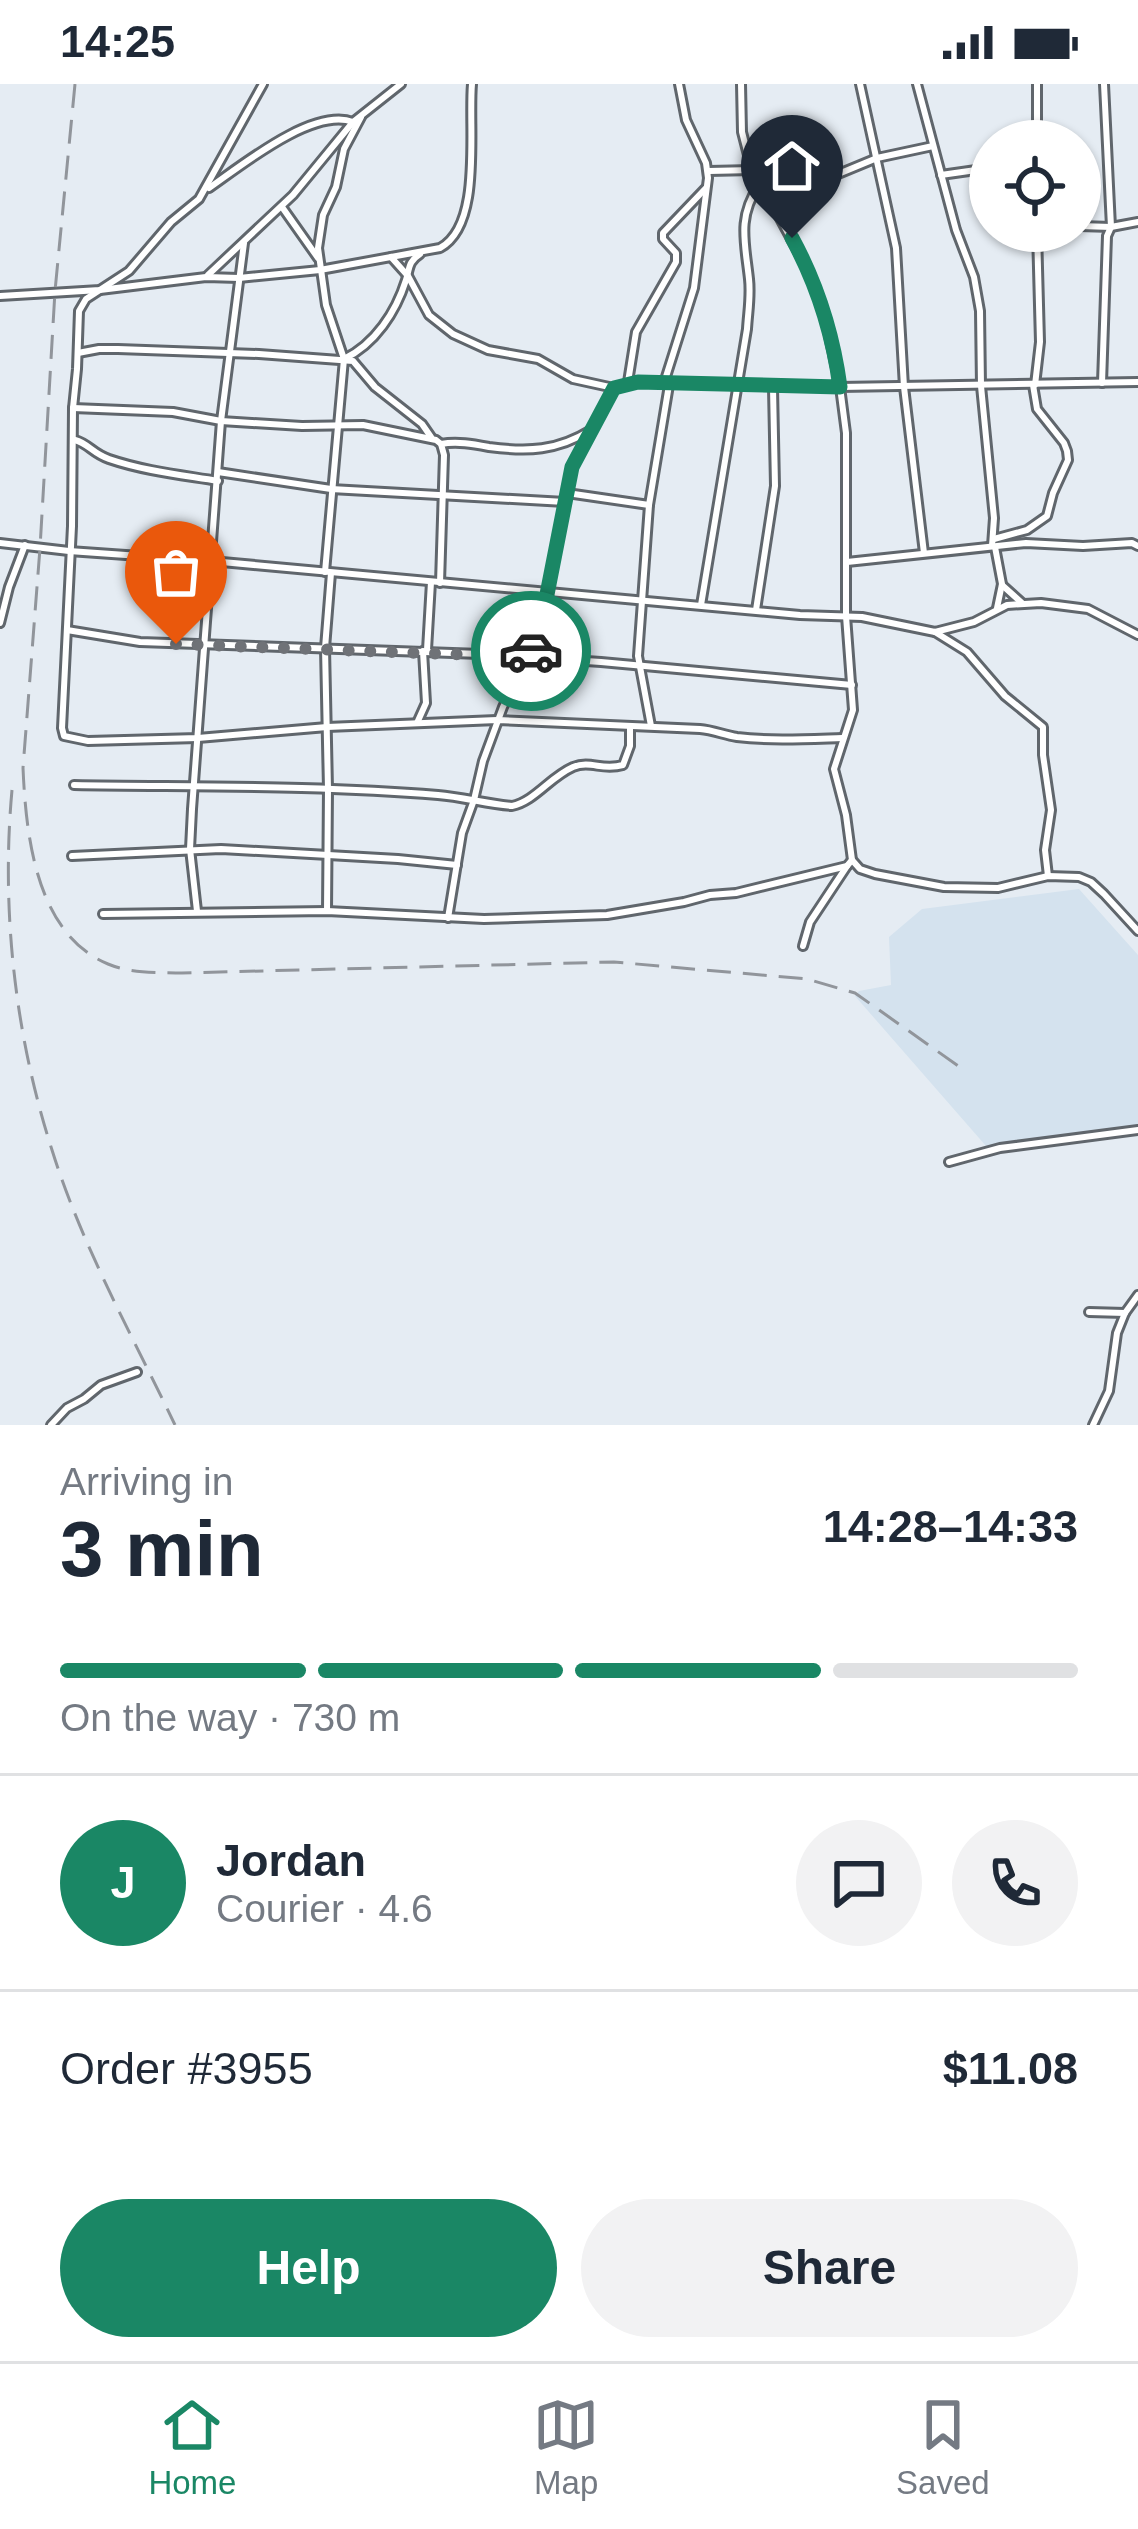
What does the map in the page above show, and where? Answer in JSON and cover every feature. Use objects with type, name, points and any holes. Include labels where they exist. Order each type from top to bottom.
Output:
[{"type":"street","points":[[204,191],[263,84]]},
{"type":"street","points":[[206,277],[282,207],[357,119],[401,84]]},
{"type":"street","points":[[0,296],[320,270],[452,242],[466,215],[472,84]]},
{"type":"street","points":[[651,726],[639,667],[649,505],[667,384],[694,288],[709,171],[692,135],[679,84]]},
{"type":"street","points":[[741,84],[742,132],[752,170],[810,274],[825,317],[846,433],[851,721],[834,770],[846,815],[850,863],[810,922],[803,946]]},
{"type":"street","points":[[860,84],[896,248],[904,387],[923,553]]},
{"type":"street","points":[[917,84],[980,311],[981,386],[994,544],[1002,584],[997,608]]},
{"type":"street","points":[[1037,84],[1037,120]]},
{"type":"street","points":[[1102,382],[1111,227],[1104,84]]},
{"type":"street","points":[[357,119],[336,119],[302,130],[204,191],[129,271],[86,299],[79,311],[62,733],[66,738],[88,741],[198,738],[497,720],[651,726],[767,739],[842,738]]},
{"type":"street","points":[[327,910],[325,649],[331,489],[344,360],[326,305],[320,231],[357,119]]},
{"type":"street","points":[[775,210],[877,158],[933,146]]},
{"type":"street","points":[[709,171],[752,170]]},
{"type":"street","points":[[941,175],[969,171]]},
{"type":"street","points":[[701,606],[750,296],[744,219],[748,201],[759,185]]},
{"type":"street","points":[[628,383],[636,332],[676,262],[676,253],[663,233],[707,187]]},
{"type":"street","points":[[282,207],[319,260]]},
{"type":"street","points":[[1101,227],[1138,222]]},
{"type":"street","points":[[196,911],[190,849],[204,644],[221,421],[244,243]]},
{"type":"street","points":[[344,360],[382,327],[412,260],[428,250]]},
{"type":"street","points":[[994,544],[1047,516],[1068,460],[1064,443],[1037,409],[1038,252]]},
{"type":"street","points":[[391,257],[408,275],[429,315],[453,334],[502,354],[538,359],[573,380],[614,388],[628,383],[904,387],[1138,382]]},
{"type":"street","points":[[78,353],[99,349],[259,353],[355,362],[375,387],[422,424],[444,455],[436,583],[425,651],[426,704],[415,725]]},
{"type":"street","points":[[756,610],[775,486],[773,386]]},
{"type":"street","points":[[448,918],[462,833],[483,761],[539,632],[575,460],[614,388]]},
{"type":"street","points":[[73,408],[173,412],[221,421],[375,427],[437,442],[533,451],[568,443],[594,428]]},
{"type":"street","points":[[75,440],[117,462],[218,482]]},
{"type":"street","points":[[218,472],[331,489],[649,505]]},
{"type":"street","points":[[0,542],[643,602],[846,616],[935,632],[967,652],[1005,696],[1043,727],[1051,810],[1045,850],[1048,876]]},
{"type":"street","points":[[848,562],[994,544],[1138,546]]},
{"type":"street","points":[[0,623],[4,589],[26,545]]},
{"type":"street","points":[[1002,584],[1022,603]]},
{"type":"street","points":[[935,632],[1022,603],[1088,610],[1138,634]]},
{"type":"street","points":[[67,630],[140,642],[528,657],[852,686]]},
{"type":"street","points":[[74,785],[328,789],[439,795],[518,806],[572,767],[622,765],[630,746],[630,726]]},
{"type":"street","points":[[72,856],[190,849],[457,865]]},
{"type":"street","points":[[104,914],[327,910],[505,919],[620,913],[736,893],[850,863],[865,871],[944,887],[998,888],[1048,876],[1079,877],[1091,882],[1138,932]]},
{"type":"street","points":[[949,1162],[1000,1148],[1138,1130]]},
{"type":"street","points":[[1093,1425],[1109,1391],[1115,1341],[1138,1295]]},
{"type":"street","points":[[1090,1312],[1125,1313]]},
{"type":"street","points":[[51,1425],[101,1384],[137,1372]]},
{"type":"shaded area","points":[[1079,889],[1138,955],[1138,1125],[986,1146],[855,996],[859,991],[891,985],[889,937],[922,909]]},
{"type":"railway","points":[[75,84],[55,291],[23,768],[32,852],[50,907],[65,930],[84,950],[108,964],[145,972],[614,962],[807,979],[855,993],[964,1070]]},
{"type":"railway","points":[[12,790],[10,926],[20,1017],[39,1106],[78,1221],[175,1425]]},
{"type":"way so far","points":[[176,644],[528,657],[531,651]]},
{"type":"route","points":[[531,651],[541,625],[572,467],[614,388],[638,382],[840,387],[825,317],[792,238]]}]
